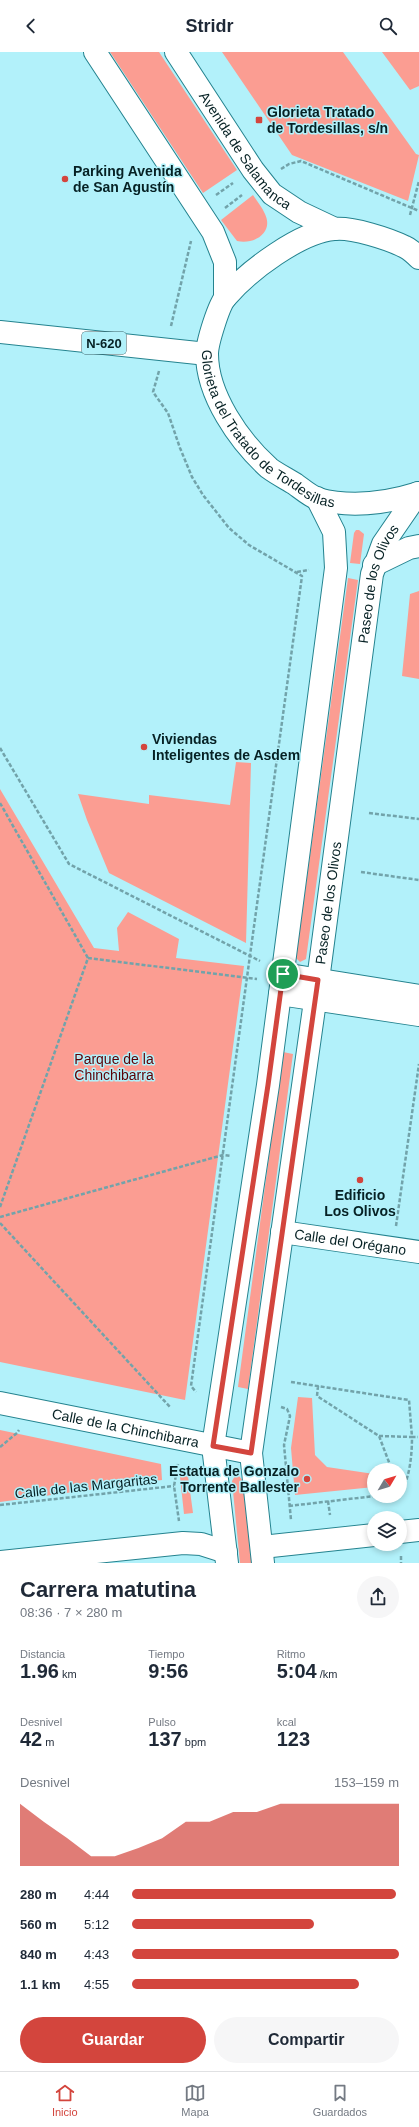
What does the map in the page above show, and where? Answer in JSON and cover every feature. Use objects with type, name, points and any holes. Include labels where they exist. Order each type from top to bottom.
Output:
[{"type":"main road","points":[[95,52],[213,232],[225,262],[225,298]]},
{"type":"main road","name":"Avenida de Salamanca","points":[[176,52],[253,170],[272,194],[299,212],[335,229]]},
{"type":"main road","name":"Glorieta del Tratado de Tordesillas","points":[[411,503],[345,503],[317,498],[270,468],[241,436],[223,411],[211,384],[207,354],[211,334],[225,298],[272,255],[302,239],[335,229],[355,231],[406,247],[419,258]]},
{"type":"main road","name":"N-620","points":[[0,332],[207,354]]},
{"type":"main road","points":[[227,1558],[213,1446],[268,1085],[336,568],[334,532],[317,498]]},
{"type":"main road","name":"Paseo de los Olivos","points":[[263,1555],[251,1453],[317,990],[374,565],[383,544],[411,503]]},
{"type":"main road","points":[[374,565],[409,548],[419,546]]},
{"type":"main road","points":[[281,984],[317,990],[419,1015]]},
{"type":"main road","points":[[317,990],[419,996]]},
{"type":"main road","name":"Calle del Orégano","points":[[282,1232],[419,1252]]},
{"type":"main road","name":"Calle de la Chinchibarra","points":[[0,1403],[251,1453]]},
{"type":"main road","points":[[407,1531],[419,1530]]},
{"type":"main road","points":[[263,1555],[367,1536]]},
{"type":"main road","points":[[0,1562],[183,1543],[201,1544],[227,1558]]},
{"type":"path","points":[[279,170],[289,164],[301,161],[419,211]]},
{"type":"path","points":[[410,214],[419,181]]},
{"type":"path","points":[[215,195],[234,182]]},
{"type":"path","points":[[224,209],[249,190]]},
{"type":"path","points":[[171,324],[192,237]]},
{"type":"path","points":[[158,375],[154,392],[168,413],[192,477],[203,495],[230,528],[249,545],[302,576],[191,1386],[199,1394]]},
{"type":"path","points":[[296,572],[309,570]]},
{"type":"path","points":[[0,748],[69,864],[260,960]]},
{"type":"path","points":[[0,803],[88,958],[0,1207]]},
{"type":"path","points":[[369,813],[419,819]]},
{"type":"path","points":[[361,872],[419,880]]},
{"type":"path","points":[[88,958],[257,979]]},
{"type":"path","points":[[395,1233],[419,1064]]},
{"type":"path","points":[[0,1217],[223,1155],[231,1156]]},
{"type":"path","points":[[0,1223],[170,1407]]},
{"type":"path","points":[[291,1382],[409,1400],[412,1451],[407,1475]]},
{"type":"path","points":[[318,1386],[317,1396],[379,1436],[418,1437]]},
{"type":"path","points":[[275,1405],[287,1409],[290,1416],[284,1445],[289,1506],[293,1526]]},
{"type":"path","points":[[0,1447],[18,1433],[19,1429]]},
{"type":"path","points":[[379,1436],[389,1463]]},
{"type":"path","points":[[178,1464],[174,1486],[180,1527]]},
{"type":"path","name":"Calle de las Margaritas","points":[[0,1505],[174,1486]]},
{"type":"path","points":[[289,1506],[367,1497]]},
{"type":"path","points":[[328,1501],[330,1515]]},
{"type":"path","points":[[400,1553],[401,1563]]},
{"type":"green space","points":[[110,52],[159,52],[237,170],[203,193]]},
{"type":"green space","points":[[222,52],[343,52],[416,154],[419,155],[408,201],[292,155]]},
{"type":"green space","points":[[382,52],[419,52],[419,86],[410,90]]},
{"type":"green space","points":[[253,195],[265,214],[267,227],[265,232],[256,239],[243,242],[237,241],[221,220]]},
{"type":"green space","points":[[356,530],[359,530],[364,534],[360,564],[350,563],[354,533]]},
{"type":"green space","points":[[348,578],[358,580],[306,959],[300,962],[296,958]]},
{"type":"green space","points":[[419,591],[419,679],[402,676],[410,594]]},
{"type":"green space","points":[[236,762],[251,763],[246,943],[109,873],[78,794],[149,804],[149,795],[230,805]]},
{"type":"green space","name":"Parque de la Chinchibarra","points":[[0,789],[94,948],[119,951],[117,928],[128,912],[179,939],[176,958],[244,966],[185,1400],[0,1362]]},
{"type":"green space","points":[[283,1052],[293,1054],[248,1389],[238,1387]]},
{"type":"green space","points":[[298,1397],[312,1398],[315,1455],[327,1467],[367,1473],[367,1488],[295,1495],[291,1448]]},
{"type":"green space","points":[[0,1430],[161,1464],[162,1480],[0,1502]]},
{"type":"green space","points":[[188,1476],[193,1513],[184,1514],[180,1477]]},
{"type":"green space","points":[[235,1476],[239,1476],[243,1481],[252,1563],[240,1563],[232,1481]]},
{"type":"place","name":"Glorieta Tratado de Tordesillas, s/n","points":[[259,120]]},
{"type":"place","name":"Parking Avenida de San Agustín","points":[[65,179]]},
{"type":"place","name":"Viviendas Inteligentes de Asdem","points":[[144,747]]},
{"type":"place","name":"Edificio Los Olivos","points":[[360,1180]]},
{"type":"place","name":"Estatua de Gonzalo Torrente Ballester","points":[[307,1479]]},
{"type":"route","points":[[283,974],[318,980],[251,1453],[213,1446],[268,1085],[283,974]]}]
